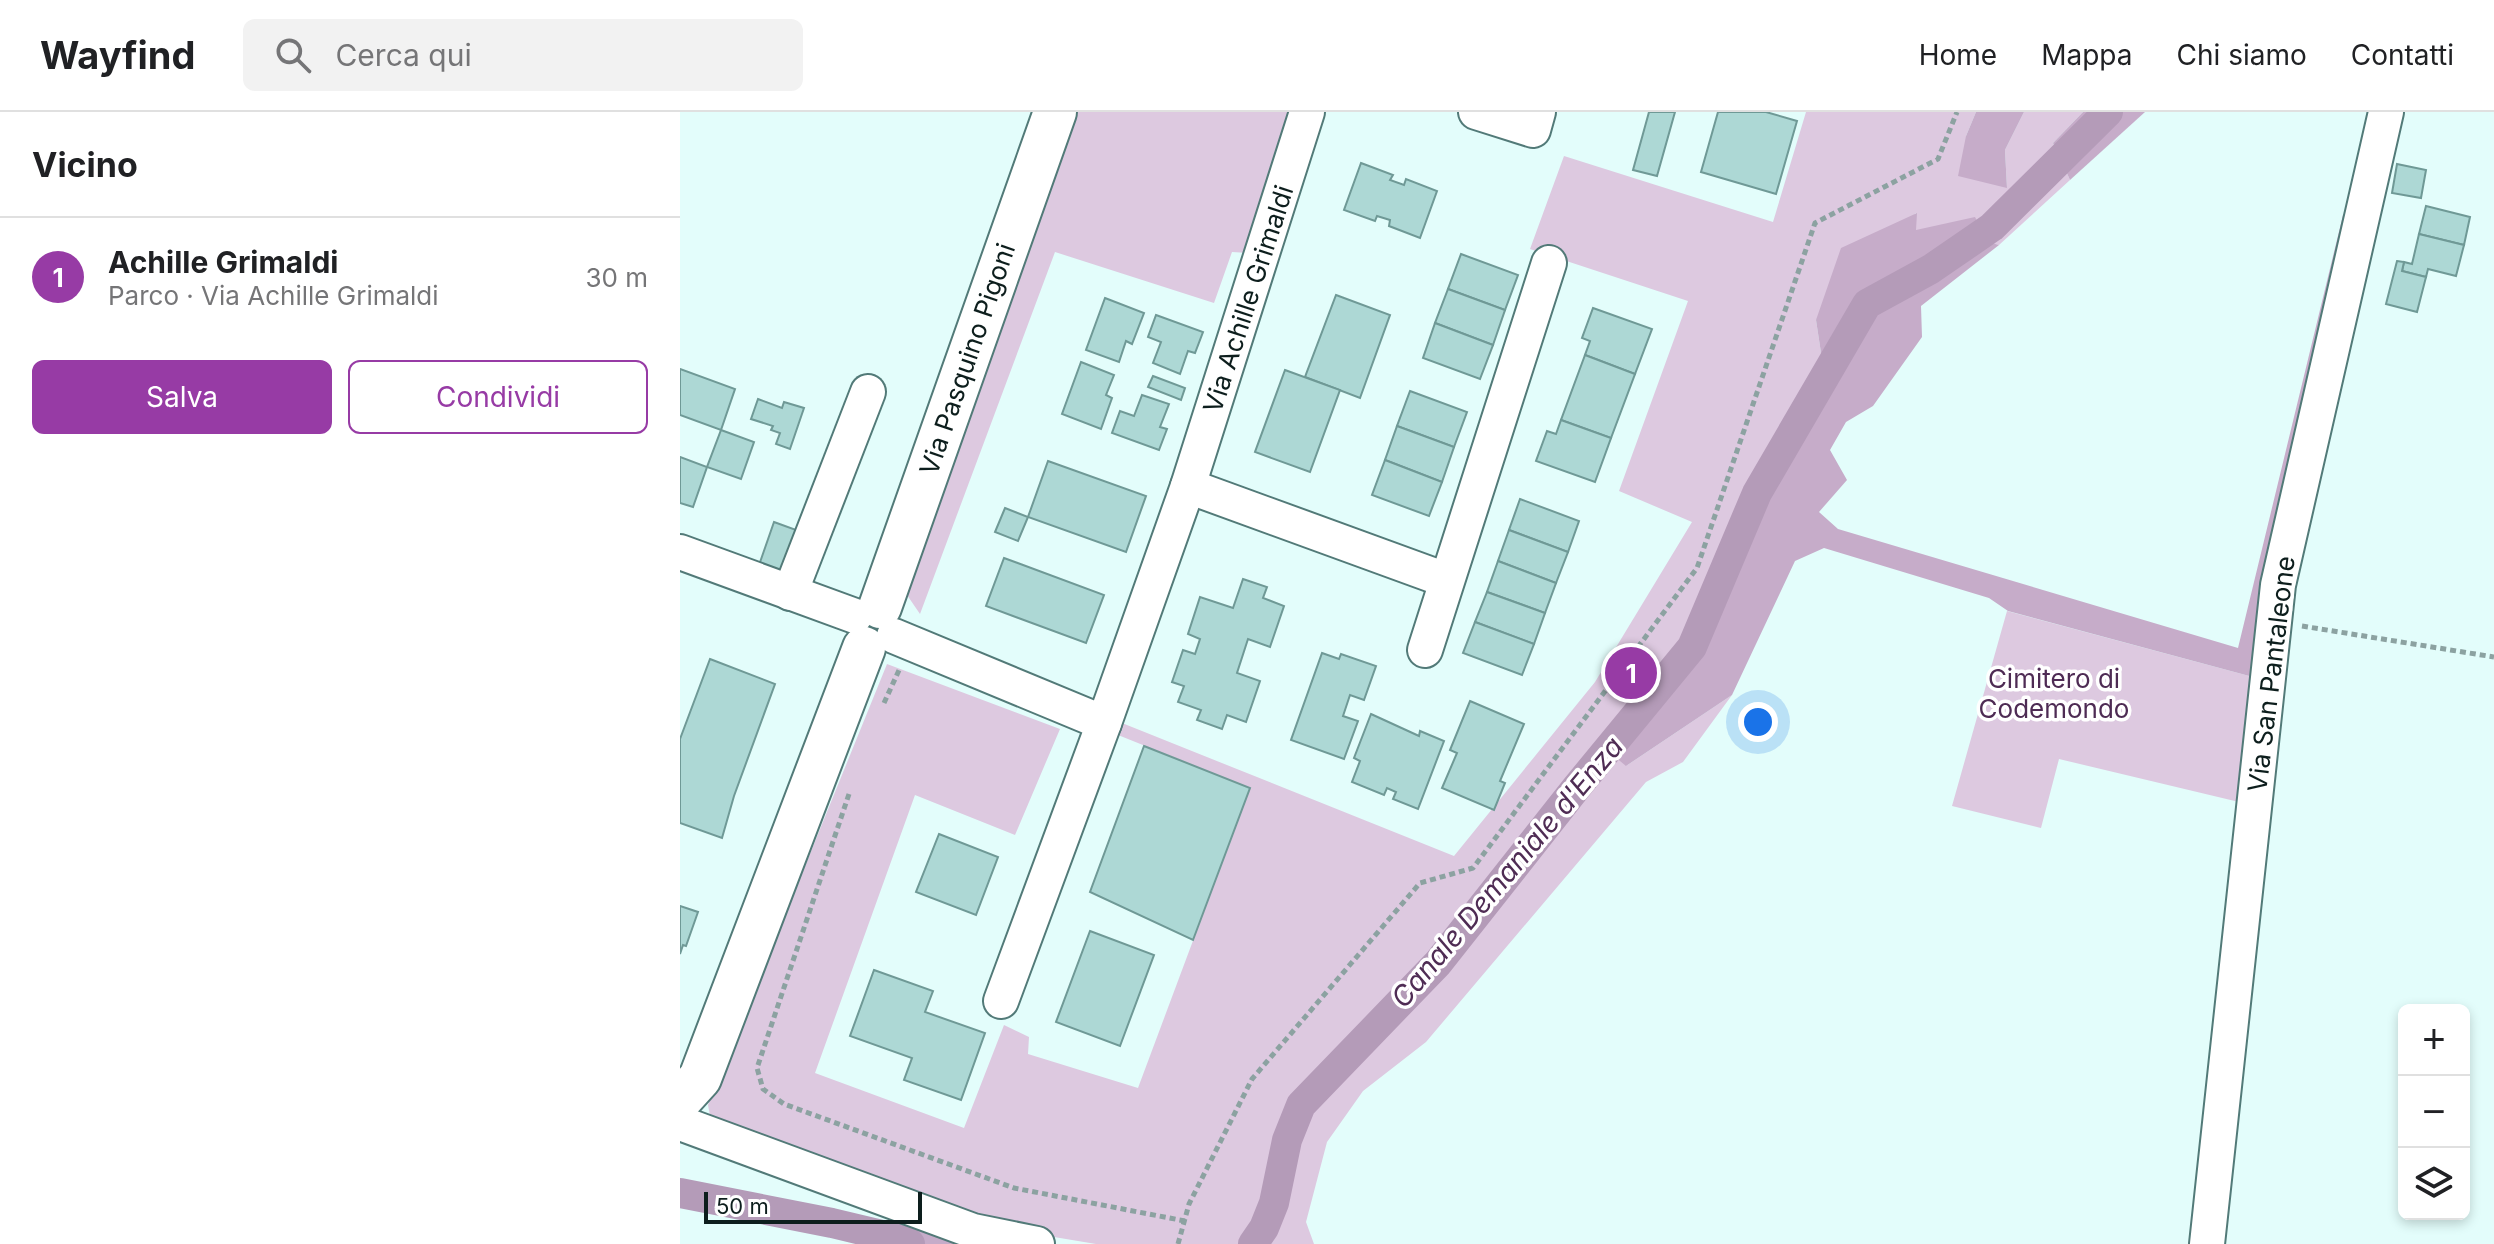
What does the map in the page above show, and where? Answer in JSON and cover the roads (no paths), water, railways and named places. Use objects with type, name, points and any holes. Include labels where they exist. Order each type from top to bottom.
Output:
[{"type":"main road","name":"Via Pasquino Pigoni","points":[[680,1100],[700,1078],[881,630],[1055,112]]},
{"type":"street","name":"Via Achille Grimaldi","points":[[1001,1001],[1188,486],[1307,112]]},
{"type":"street","points":[[1476,112],[1533,130],[1538,112]]},
{"type":"street","name":"Via San Pantaleone","points":[[2207,1244],[2278,585],[2386,112]]},
{"type":"street","points":[[1425,650],[1549,263]]},
{"type":"street","points":[[790,593],[868,392]]},
{"type":"street","points":[[1188,486],[1446,580]]},
{"type":"street","points":[[680,552],[790,593],[1104,723]]},
{"type":"street","points":[[680,1123],[973,1231],[1037,1244]]},
{"type":"waterway","name":"Canale Demaniale d'Enza","points":[[1253,1244],[1264,1228],[1274,1203],[1287,1140],[1301,1105],[1438,963],[1692,647],[1757,493],[1867,304],[1931,269],[1992,227],[2108,112]]},
{"type":"waterway","name":"Canale Demaniale d'Enza","points":[[680,1193],[832,1223],[910,1244]]},
{"type":"place","name":"Achille Grimaldi","points":[[1631,673]]},
{"type":"park label","name":"Cimitero di Codemondo","points":[[2054,693]]}]
